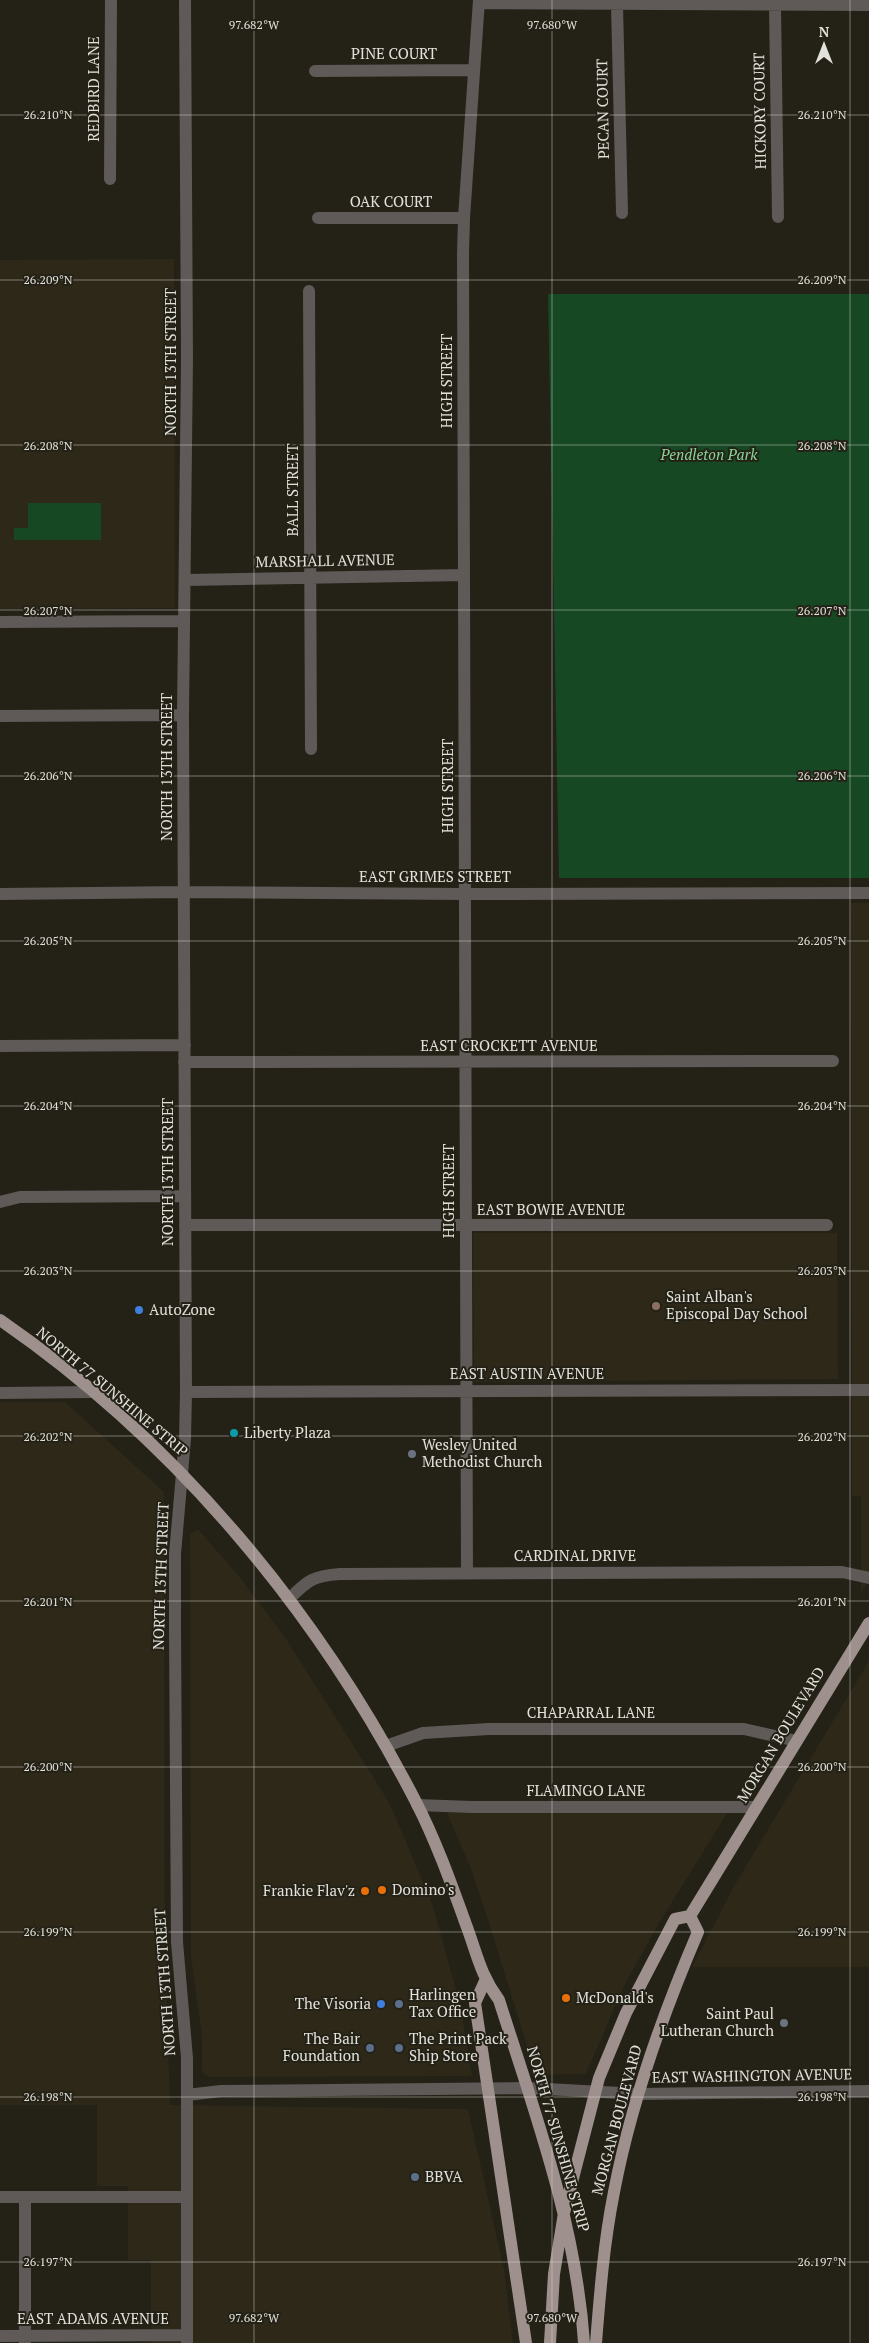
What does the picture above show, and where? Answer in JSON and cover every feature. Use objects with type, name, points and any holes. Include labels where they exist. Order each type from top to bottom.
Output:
[{"type":"main road","name":"NORTH 77 SUNSHINE STRIP","points":[[0,1320],[92,1392],[182,1473],[246,1545],[289,1599],[327,1652],[386,1746],[417,1805],[450,1881],[485,1981],[499,2000],[555,2175],[576,2274],[584,2343]]},
{"type":"main road","name":"MORGAN BOULEVARD","points":[[550,2343],[554,2274],[564,2212],[595,2092],[626,2013],[675,1919],[690,1916],[869,1622]]},
{"type":"main road","name":"MORGAN BOULEVARD","points":[[596,2343],[602,2272],[610,2214],[648,2058],[668,2002],[698,1932],[690,1916]]},
{"type":"main road","points":[[485,1981],[475,2003],[526,2343]]},
{"type":"street","name":"REDBIRD LANE","points":[[110,179],[111,0]]},
{"type":"street","name":"NORTH 13TH STREET","points":[[185,0],[186,580],[183,715],[186,1392],[175,1554],[177,1962],[186,2032],[186,2339]]},
{"type":"street","points":[[479,1],[617,5],[776,6],[864,3]]},
{"type":"street","name":"HIGH STREET","points":[[467,1573],[464,218],[479,1]]},
{"type":"street","name":"PECAN COURT","points":[[617,5],[622,213]]},
{"type":"street","name":"HICKORY COURT","points":[[776,6],[778,217]]},
{"type":"street","name":"PINE COURT","points":[[315,70],[474,70]]},
{"type":"street","name":"OAK COURT","points":[[318,218],[464,218]]},
{"type":"street","name":"BALL STREET","points":[[309,291],[311,749]]},
{"type":"street","name":"MARSHALL AVENUE","points":[[186,580],[464,575]]},
{"type":"street","points":[[0,622],[184,621]]},
{"type":"street","points":[[0,716],[183,715]]},
{"type":"street","name":"EAST GRIMES STREET","points":[[0,894],[184,892],[464,894],[869,893]]},
{"type":"street","points":[[0,1046],[185,1046]]},
{"type":"street","name":"EAST CROCKETT AVENUE","points":[[184,1062],[833,1061]]},
{"type":"street","points":[[0,1202],[20,1197],[185,1196]]},
{"type":"street","name":"EAST BOWIE AVENUE","points":[[185,1225],[828,1225]]},
{"type":"street","name":"EAST AUSTIN AVENUE","points":[[186,1392],[869,1390]]},
{"type":"street","points":[[0,1393],[92,1392]]},
{"type":"street","name":"CARDINAL DRIVE","points":[[289,1599],[307,1581],[322,1575],[363,1573],[842,1572],[869,1578]]},
{"type":"street","name":"CHAPARRAL LANE","points":[[386,1746],[423,1733],[489,1729],[744,1729],[797,1741]]},
{"type":"street","name":"FLAMINGO LANE","points":[[417,1805],[472,1807],[756,1807]]},
{"type":"street","name":"EAST WASHINGTON AVENUE","points":[[186,2095],[221,2091],[487,2088],[528,2088],[639,2094],[869,2091]]},
{"type":"street","points":[[0,2197],[186,2197]]},
{"type":"street","points":[[25,2197],[25,2340]]},
{"type":"street","name":"EAST ADAMS AVENUE","points":[[0,2336],[25,2340],[186,2339]]},
{"type":"shaded area","points":[[174,259],[175,608],[0,609],[0,260]]},
{"type":"shaded area","points":[[851,903],[869,903],[869,1580],[861,1593],[861,1496],[852,1496]]},
{"type":"shaded area","name":"Saint Alban's Episcopal Day School","points":[[473,1233],[837,1233],[838,1379],[474,1382]]},
{"type":"shaded area","points":[[0,1402],[65,1402],[164,1492],[165,1941],[170,2105],[468,2109],[504,2269],[513,2343],[151,2343],[151,2260],[128,2260],[128,2186],[97,2186],[97,2105],[0,2105]]},
{"type":"shaded area","points":[[198,1529],[238,1575],[287,1640],[390,1804],[433,1906],[461,2008],[472,2076],[210,2077],[205,2075],[202,2070],[202,2037],[191,1956],[190,1534]]},
{"type":"shaded area","points":[[869,1661],[869,1967],[692,1967],[734,1886]]},
{"type":"shaded area","points":[[729,1810],[658,1925],[624,1986],[586,2074],[536,2075],[471,1869],[446,1811]]},
{"type":"green space","name":"Pendleton Park","points":[[548,294],[869,294],[869,878],[559,878]]},
{"type":"green space","points":[[28,503],[101,503],[101,540],[14,540],[14,528],[28,528]]},
{"type":"place","name":"Saint Alban's Episcopal Day School","points":[[656,1306]]},
{"type":"place","name":"AutoZone","points":[[139,1310]]},
{"type":"place","name":"Liberty Plaza","points":[[234,1433]]},
{"type":"place","name":"Wesley United Methodist Church","points":[[412,1454]]},
{"type":"place","name":"Domino's","points":[[382,1890]]},
{"type":"place","name":"Frankie Flav'z","points":[[365,1891]]},
{"type":"place","name":"McDonald's","points":[[566,1998]]},
{"type":"place","name":"The Visoria","points":[[381,2004]]},
{"type":"place","name":"Harlingen Tax Office","points":[[399,2004]]},
{"type":"place","name":"Saint Paul Lutheran Church","points":[[784,2023]]},
{"type":"place","name":"The Bair Foundation","points":[[370,2048]]},
{"type":"place","name":"The Print Pack Ship Store","points":[[399,2048]]},
{"type":"place","name":"BBVA","points":[[415,2177]]}]
